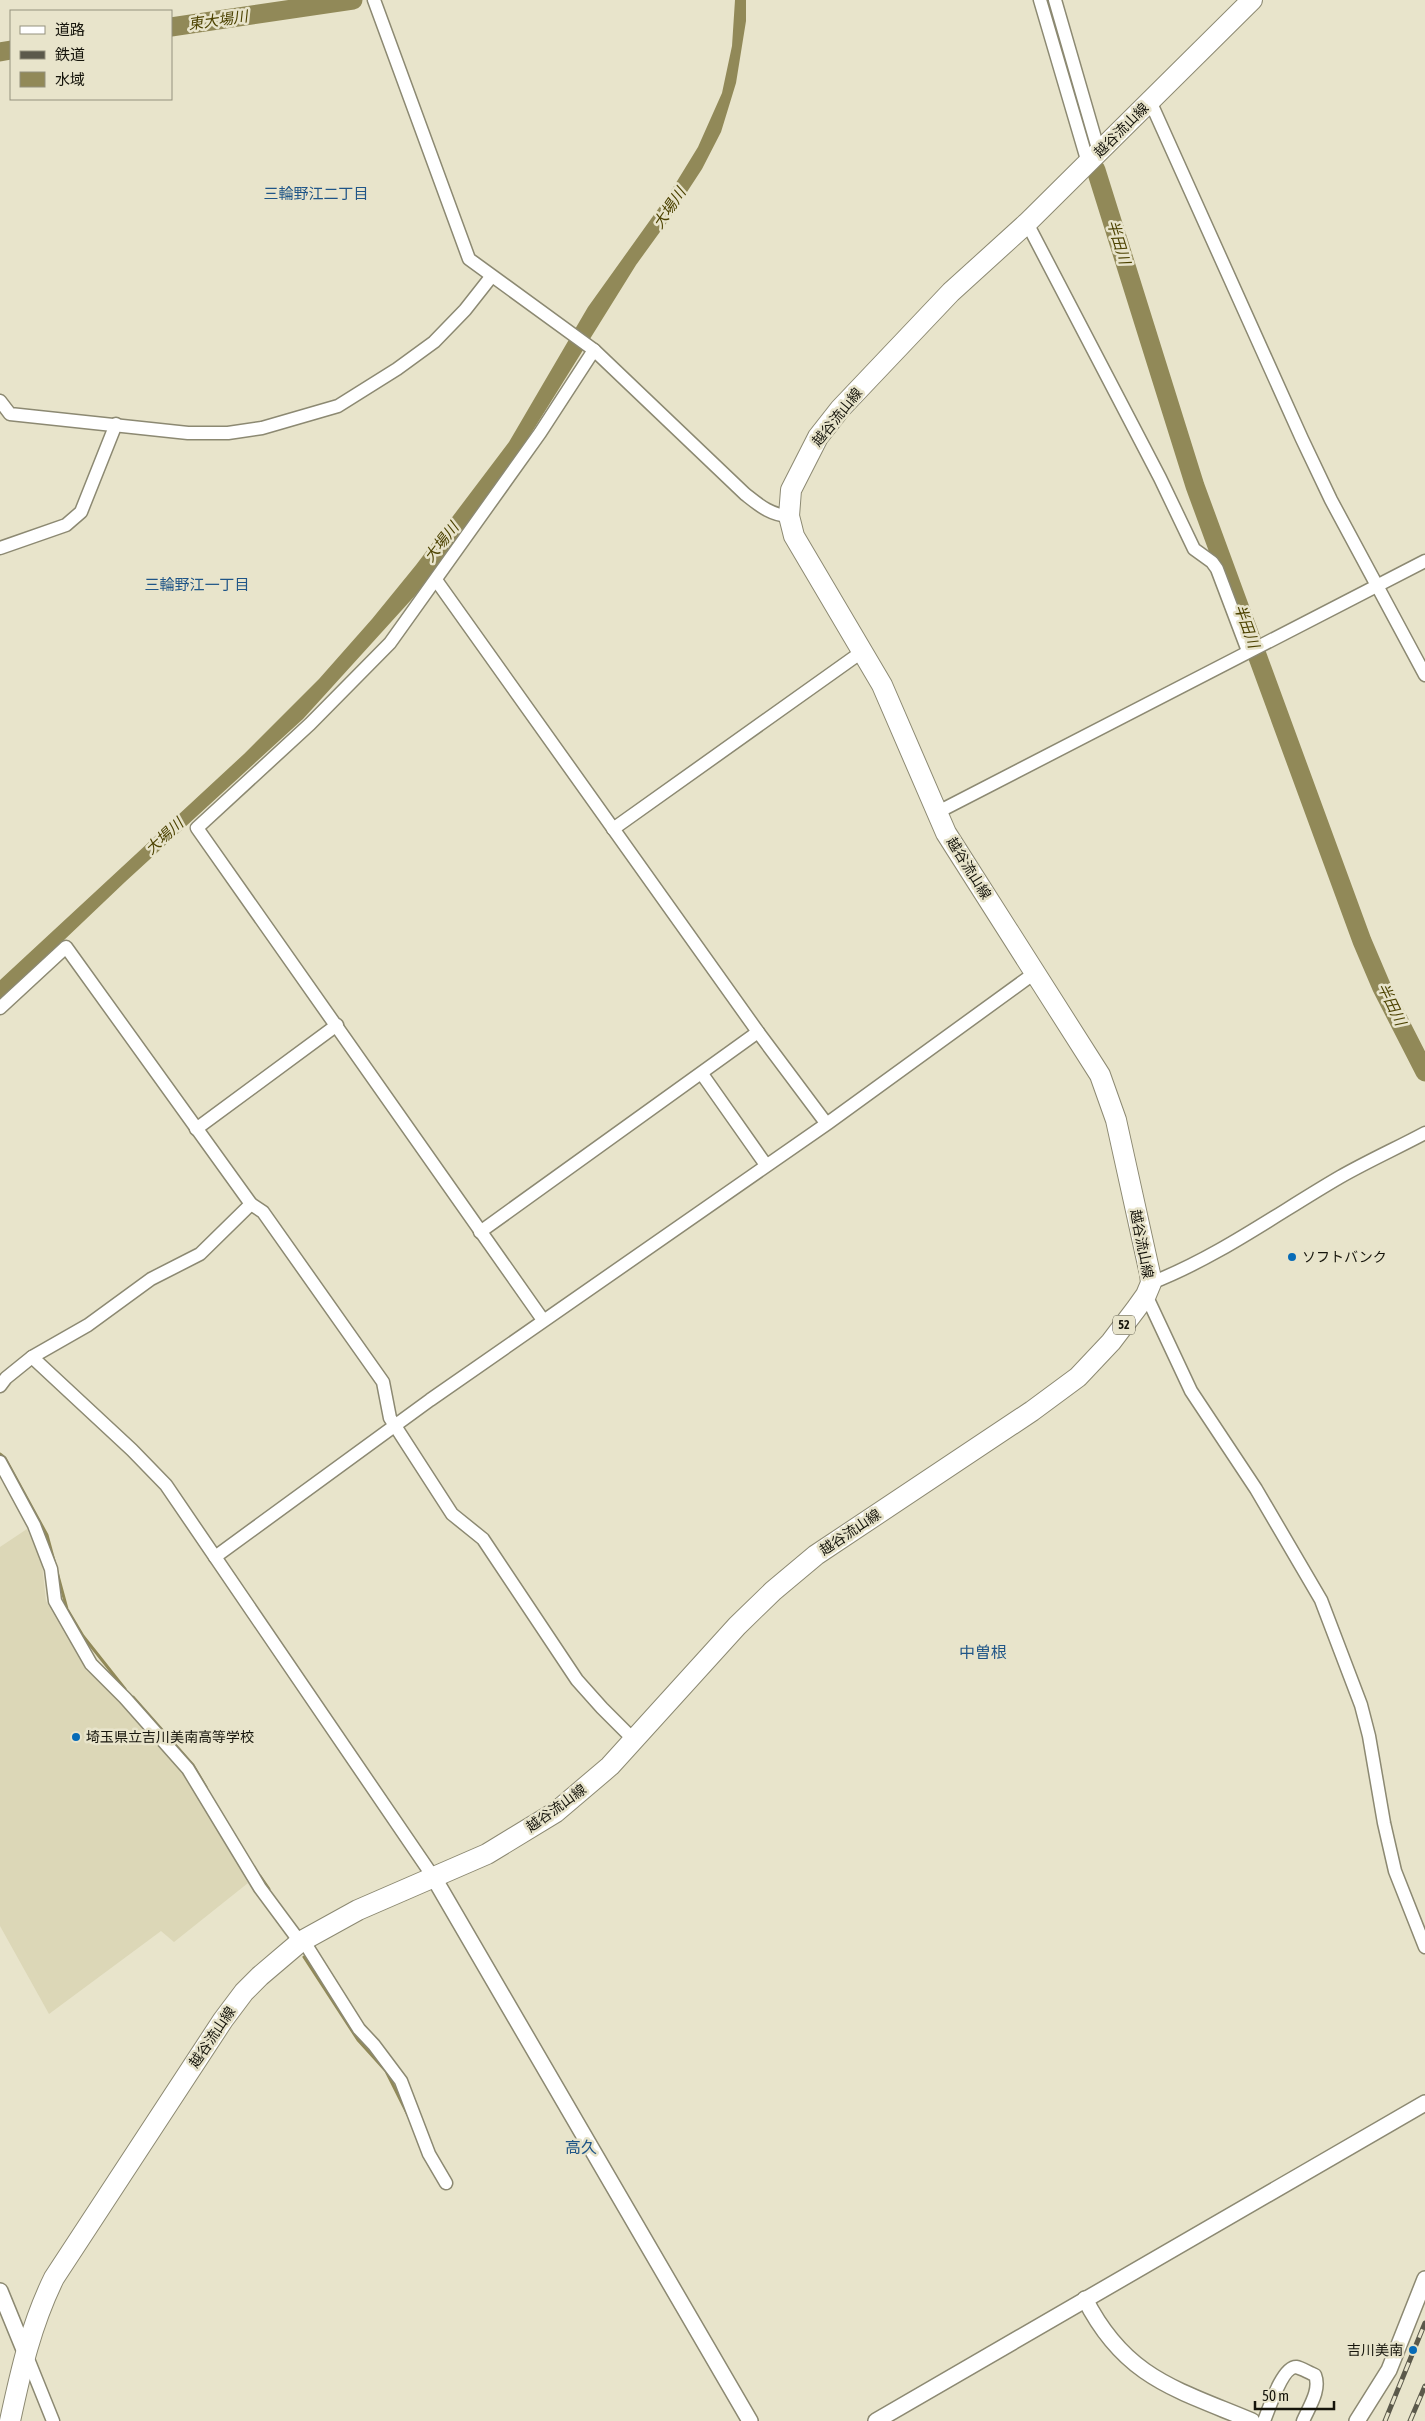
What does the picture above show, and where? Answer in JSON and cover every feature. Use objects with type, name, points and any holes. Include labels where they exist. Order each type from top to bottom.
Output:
[{"type":"main road","name":"越谷流山線","points":[[10,2421],[24,2352],[41,2305],[54,2278],[212,2036],[244,1992],[260,1976],[302,1941],[358,1910],[487,1854],[556,1812],[610,1766],[737,1626],[772,1591],[816,1556],[1067,1387],[1111,1342],[1148,1289],[1120,1139],[1107,1090],[1092,1060],[970,871],[936,813],[891,706],[863,650],[794,536],[789,516],[789,498],[797,474],[818,437],[830,421],[951,292],[1027,223],[1252,0]]},
{"type":"street","points":[[1040,0],[1093,158]]},
{"type":"street","points":[[1055,0],[1093,158]]},
{"type":"street","points":[[375,1],[469,259],[591,349],[745,494],[765,510],[778,515],[789,516]]},
{"type":"street","points":[[1150,101],[1331,500],[1425,675]]},
{"type":"street","points":[[1027,223],[1160,478],[1194,549],[1212,562],[1217,569],[1252,649]]},
{"type":"street","points":[[0,401],[10,414],[188,433],[228,433],[262,428],[338,406],[397,369],[434,342],[465,310],[492,277]]},
{"type":"street","points":[[543,1320],[197,828],[310,724],[390,643],[540,433],[591,349]]},
{"type":"street","points":[[0,548],[66,525],[81,512],[116,424]]},
{"type":"street","points":[[936,813],[1425,560]]},
{"type":"street","points":[[436,580],[758,1032],[826,1123]]},
{"type":"street","points":[[613,828],[863,650]]},
{"type":"street","points":[[0,1008],[66,947],[251,1204],[263,1212],[383,1382],[390,1418],[394,1427],[452,1514],[483,1539],[577,1680],[634,1740]]},
{"type":"street","points":[[215,1557],[543,1320],[826,1123],[1036,972]]},
{"type":"street","points":[[196,1129],[337,1026]]},
{"type":"street","points":[[480,1232],[758,1032]]},
{"type":"street","points":[[702,1074],[766,1165]]},
{"type":"street","points":[[1425,1133],[1340,1177],[1231,1243],[1148,1289],[1191,1391],[1252,1482],[1321,1600],[1361,1705],[1369,1736],[1384,1823],[1395,1871],[1425,1947]]},
{"type":"street","points":[[0,1386],[6,1378],[32,1357],[88,1325],[151,1279],[200,1254],[251,1204]]},
{"type":"street","points":[[32,1357],[132,1450],[166,1485],[434,1878],[750,2421]]},
{"type":"street","points":[[0,1462],[34,1525],[51,1569],[55,1601],[91,1664],[130,1703],[188,1769],[260,1888],[283,1922],[302,1941],[359,2029],[374,2045],[400,2081],[429,2154],[446,2183]]},
{"type":"street","points":[[876,2421],[1425,2103]]},
{"type":"street","points":[[1357,2421],[1388,2370],[1425,2278]]},
{"type":"street","points":[[0,2292],[53,2421]]},
{"type":"street","points":[[1085,2299],[1096,2321],[1110,2341],[1147,2374],[1252,2421]]},
{"type":"street","points":[[1264,2421],[1282,2378],[1290,2369],[1296,2367],[1315,2375],[1317,2388],[1304,2418],[1293,2421]]},
{"type":"shaded area","name":"埼玉県立吉川美南高等学校","points":[[27,1529],[42,1564],[46,1601],[86,1670],[121,1702],[182,1771],[248,1883],[174,1942],[161,1931],[49,2014],[0,1926],[0,1547]]},
{"type":"water","name":"大場川","points":[[735,0],[746,0],[746,21],[736,83],[721,132],[702,169],[636,265],[489,501],[421,589],[303,719],[125,882],[0,1001],[0,980],[244,754],[319,679],[416,565],[509,442],[588,307],[671,191],[698,147],[722,93],[732,46]]},
{"type":"waterway","name":"東大場川","points":[[172,27],[353,0]]},
{"type":"waterway","name":"半田川","points":[[1048,0],[1089,145]]},
{"type":"waterway","name":"東大場川","points":[[0,52],[10,50]]},
{"type":"waterway","name":"半田川","points":[[1096,170],[1195,486],[1362,941],[1382,988],[1425,1072]]},
{"type":"waterway","points":[[0,1454],[5,1458],[47,1535],[67,1609],[83,1636],[125,1689]]},
{"type":"waterway","points":[[133,1697],[193,1765],[206,1787]]},
{"type":"waterway","points":[[260,1876],[269,1889]]},
{"type":"waterway","points":[[304,1957],[358,2040],[386,2071],[408,2115]]},
{"type":"railway","points":[[1385,2421],[1425,2323]]},
{"type":"railway","points":[[1410,2421],[1425,2386]]},
{"type":"place","name":"ソフトバンク","points":[[1292,1257]]},
{"type":"place","name":"埼玉県立吉川美南高等学校","points":[[76,1737]]},
{"type":"place","name":"吉川美南","points":[[1413,2350]]},
{"type":"district","name":"三輪野江二丁目","points":[[316,193]]},
{"type":"district","name":"三輪野江一丁目","points":[[197,584]]},
{"type":"district","name":"中曽根","points":[[983,1652]]},
{"type":"district","name":"高久","points":[[581,2147]]}]
